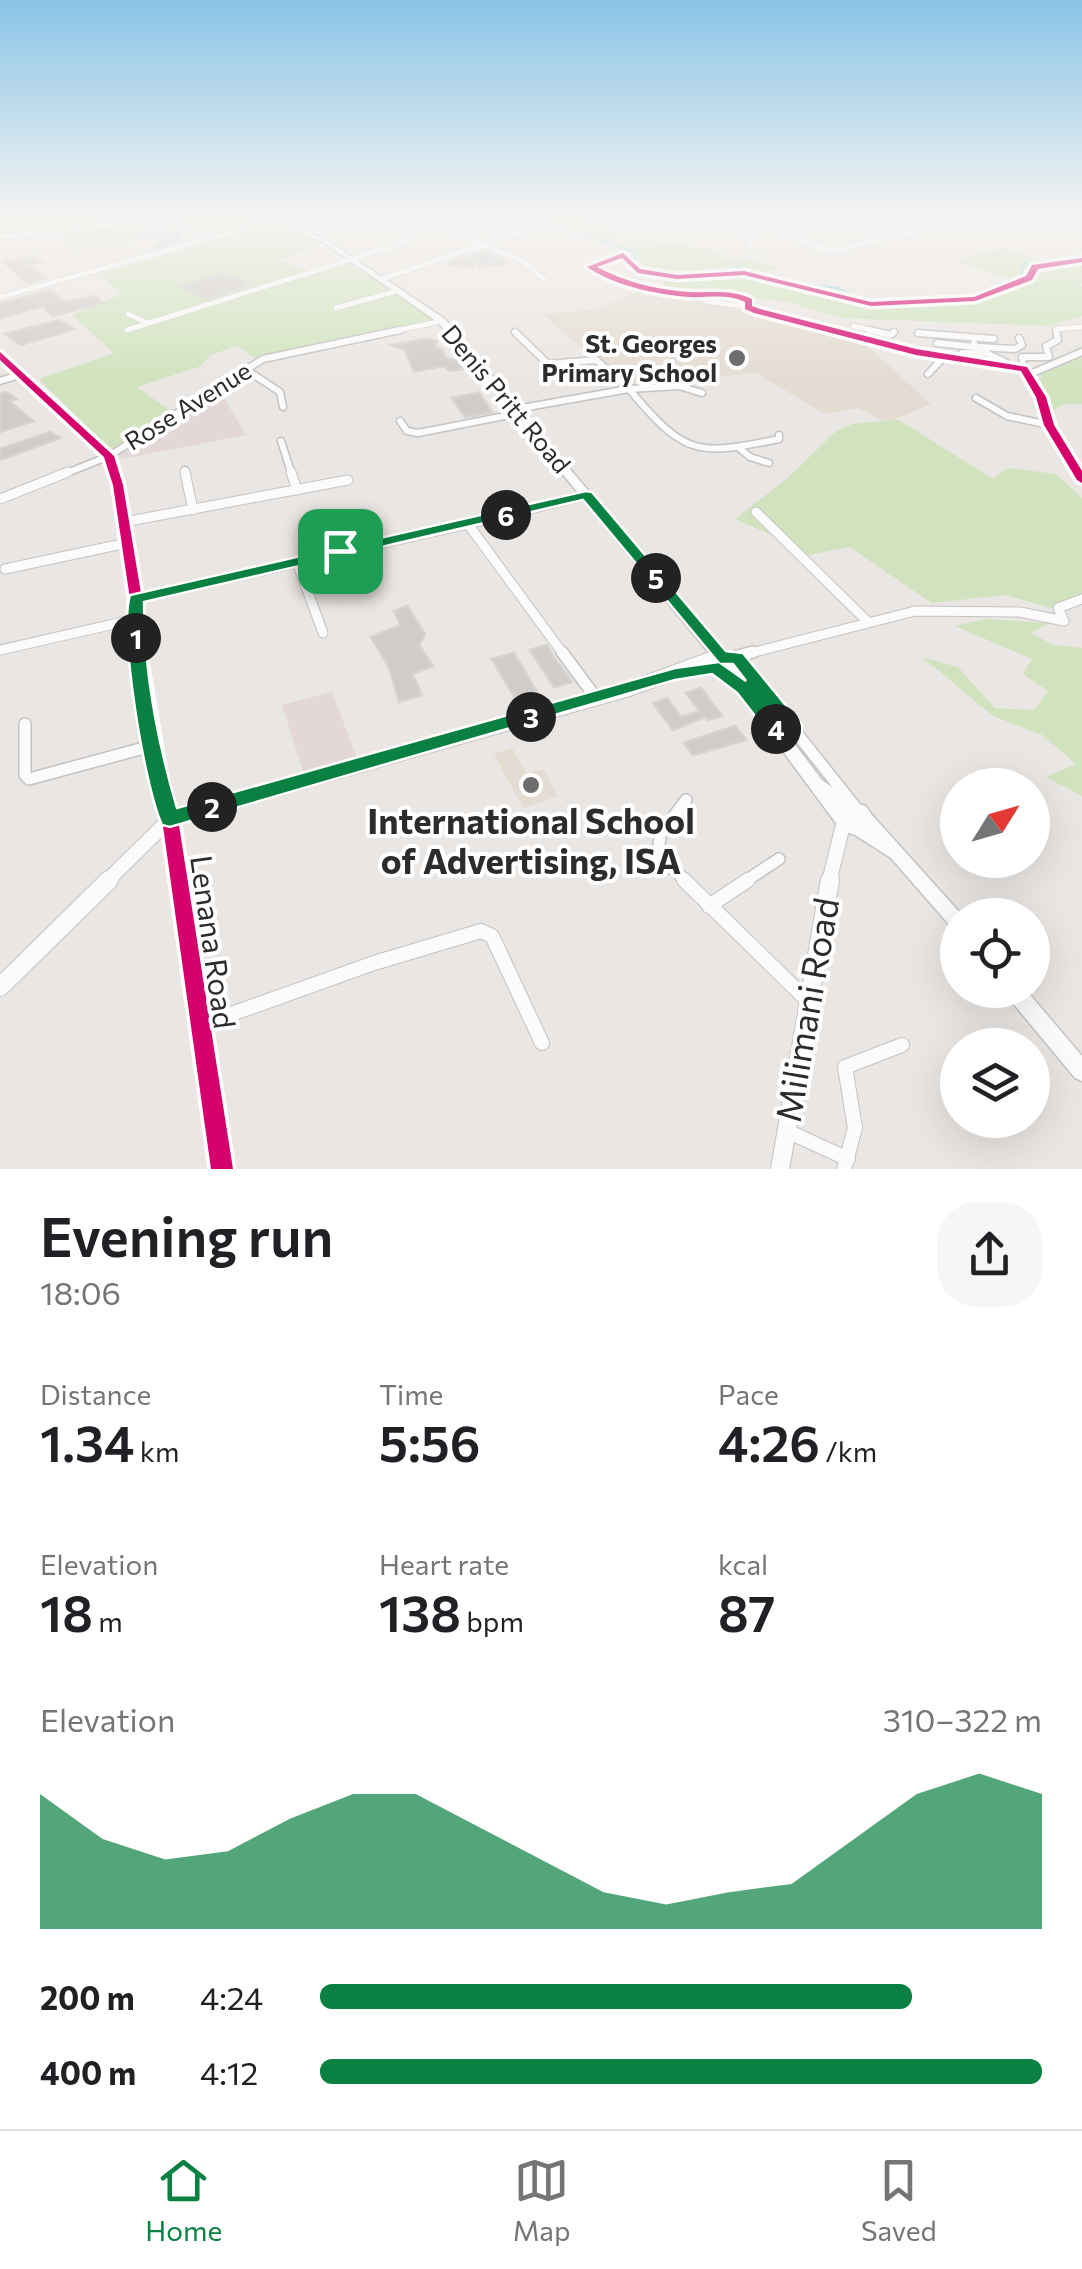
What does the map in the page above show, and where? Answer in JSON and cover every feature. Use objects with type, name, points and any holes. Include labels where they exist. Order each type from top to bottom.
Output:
[{"type":"main road","name":"Denis Pritt Road","points":[[373,274],[442,322],[696,627],[720,661]]},
{"type":"main road","points":[[720,661],[788,732],[828,804],[902,859],[940,903]]},
{"type":"main road","points":[[1029,1008],[1082,1070]]},
{"type":"street","points":[[0,297],[83,274]]},
{"type":"street","points":[[126,330],[309,274]]},
{"type":"street","points":[[381,279],[397,274]]},
{"type":"street","points":[[538,274],[546,280]]},
{"type":"street","points":[[613,274],[687,294],[735,295],[748,302],[748,307]]},
{"type":"street","points":[[655,274],[676,278],[744,274],[872,304],[975,298],[1029,278],[1031,274]]},
{"type":"street","points":[[667,290],[661,285],[676,278]]},
{"type":"street","points":[[336,308],[397,290]]},
{"type":"street","points":[[705,300],[748,307],[880,343],[1013,367]]},
{"type":"street","points":[[128,314],[150,323]]},
{"type":"street","name":"Rose Avenue","points":[[0,499],[110,456],[272,355],[442,322]]},
{"type":"street","points":[[853,326],[892,334],[880,343]]},
{"type":"street","points":[[1004,354],[1049,357],[1046,346],[1058,340],[1056,328],[1082,327]]},
{"type":"street","points":[[515,332],[548,364],[596,360],[690,448],[739,448],[779,439],[778,435]]},
{"type":"street","points":[[919,336],[994,338]]},
{"type":"street","points":[[919,336],[964,346],[1027,372],[1082,352]]},
{"type":"street","points":[[972,337],[976,350]]},
{"type":"street","points":[[961,359],[962,353],[976,350],[1015,349],[1022,345],[1020,338]]},
{"type":"street","points":[[937,344],[964,346]]},
{"type":"street","points":[[0,355],[110,456]]},
{"type":"street","points":[[928,374],[944,356]]},
{"type":"street","points":[[1022,357],[1049,425],[1082,480]]},
{"type":"street","points":[[1064,359],[1082,365]]},
{"type":"street","points":[[245,369],[280,392],[283,407]]},
{"type":"street","points":[[0,381],[22,374]]},
{"type":"street","points":[[400,421],[407,430],[418,433],[629,389],[679,386],[702,393]]},
{"type":"street","points":[[976,398],[1007,416],[1049,425]]},
{"type":"street","points":[[280,441],[297,490]]},
{"type":"street","points":[[739,448],[746,455],[769,462]]},
{"type":"street","name":"Lenana Road","points":[[110,456],[124,522],[136,599],[135,636],[158,778],[170,819],[222,1169]]},
{"type":"street","points":[[186,470],[193,510]]},
{"type":"street","points":[[124,522],[348,480]]},
{"type":"street","points":[[136,599],[586,495]]},
{"type":"street","points":[[756,512],[868,622]]},
{"type":"street","points":[[468,524],[596,698]]},
{"type":"street","points":[[5,569],[127,543]]},
{"type":"street","points":[[297,562],[323,633]]},
{"type":"street","points":[[0,987],[170,819],[868,622],[915,612],[960,610],[1020,612],[1064,621],[1058,608],[1082,600]]},
{"type":"street","points":[[0,650],[136,619]]},
{"type":"street","points":[[24,724],[29,779],[155,745]]},
{"type":"street","points":[[788,732],[854,820]]},
{"type":"street","points":[[686,800],[660,835],[658,854],[810,1003]]},
{"type":"street","name":"Milimani Road","points":[[780,1169],[837,852],[854,820]]},
{"type":"street","points":[[709,906],[779,859]]},
{"type":"street","points":[[198,1026],[374,963],[480,931],[492,936],[542,1042]]},
{"type":"street","points":[[787,1131],[846,1164],[855,1128],[845,1067],[902,1045]]},
{"type":"shaded area","name":"St. Georges Primary School","points":[[653,287],[865,344],[931,404],[886,423],[859,408],[825,414],[756,373],[624,386],[543,314],[591,310]]},
{"type":"shaded area","points":[[219,390],[246,435],[122,459],[118,452]]},
{"type":"shaded area","points":[[332,692],[356,756],[303,771],[282,705]]},
{"type":"shaded area","name":"International School of Advertising, ISA","points":[[512,748],[527,774],[543,769],[558,796],[523,808],[494,754]]},
{"type":"green space","points":[[100,274],[364,274],[436,321],[255,358],[236,346],[209,356],[201,366],[137,387],[173,413],[111,450],[39,379],[114,353],[72,315],[121,294]]},
{"type":"green space","points":[[738,274],[800,291],[823,292],[862,305],[987,298],[1019,282],[994,274],[1082,274],[1082,284],[1073,285],[1082,286],[1082,316],[1048,326],[840,318],[788,302],[665,288],[664,277],[700,280]]},
{"type":"green space","points":[[1082,346],[1082,404],[1063,404],[1053,411],[1036,413],[1033,397],[1045,394],[1040,378],[1048,362]]},
{"type":"green space","points":[[899,420],[993,479],[1008,468],[1056,474],[1082,498],[1082,597],[1051,608],[1006,595],[932,603],[849,547],[800,557],[774,536],[735,519],[790,476],[836,431],[852,424]]},
{"type":"green space","points":[[986,619],[1049,623],[1031,633],[1053,645],[1082,648],[1082,796],[1050,779],[1050,775],[1076,764],[1042,735],[993,716],[922,657],[958,667],[995,708],[1034,710],[1048,691],[1023,674],[1032,659],[955,626]]},
{"type":"building","points":[[17,274],[40,274],[45,278],[28,283]]},
{"type":"building","points":[[222,274],[249,285],[206,299],[180,286]]},
{"type":"building","points":[[50,290],[64,302],[95,296],[103,303],[53,316],[43,306],[0,318],[0,303]]},
{"type":"building","points":[[59,320],[74,329],[21,345],[5,334]]},
{"type":"building","points":[[437,341],[435,346],[443,350],[445,358],[456,360],[462,369],[450,371],[444,366],[414,371],[405,350],[392,345]]},
{"type":"building","points":[[6,392],[16,399],[9,401],[33,421],[0,432],[0,394]]},
{"type":"building","points":[[479,393],[492,412],[465,417],[452,398]]},
{"type":"building","points":[[50,432],[60,438],[0,460],[0,449]]},
{"type":"building","points":[[407,606],[425,634],[419,645],[433,666],[412,674],[422,695],[399,702],[389,667],[371,637],[401,625],[394,611]]},
{"type":"building","points":[[547,645],[572,682],[554,687],[530,650]]},
{"type":"building","points":[[514,653],[537,692],[515,698],[492,659]]},
{"type":"building","points":[[701,688],[722,716],[708,720],[705,717],[673,730],[653,703],[667,698],[681,717],[700,711],[686,693]]},
{"type":"building","points":[[735,726],[746,740],[693,755],[684,743]]},
{"type":"waterway","points":[[759,274],[770,277]]},
{"type":"waterway","points":[[867,301],[975,295],[1021,274]]},
{"type":"waterway","points":[[806,285],[838,288],[855,297]]},
{"type":"cycle path","points":[[604,274],[662,290],[733,295],[749,301],[748,307],[757,311],[916,352],[1024,369],[1041,397],[1049,425],[1082,480]]},
{"type":"cycle path","points":[[655,274],[677,277],[735,274]]},
{"type":"cycle path","points":[[746,274],[871,304],[975,299],[1029,278],[1031,274]]},
{"type":"cycle path","points":[[0,355],[109,456],[118,485],[136,599],[135,636],[158,778],[170,819],[222,1169]]},
{"type":"place","name":"St. Georges Primary School","points":[[737,358]]},
{"type":"place","name":"International School of Advertising, ISA","points":[[531,785]]},
{"type":"route","points":[[586,495],[719,656],[726,660],[737,658],[796,730],[780,734],[743,688],[715,668],[675,674],[170,819],[158,778],[135,636],[136,599],[340,551],[586,495]]}]
